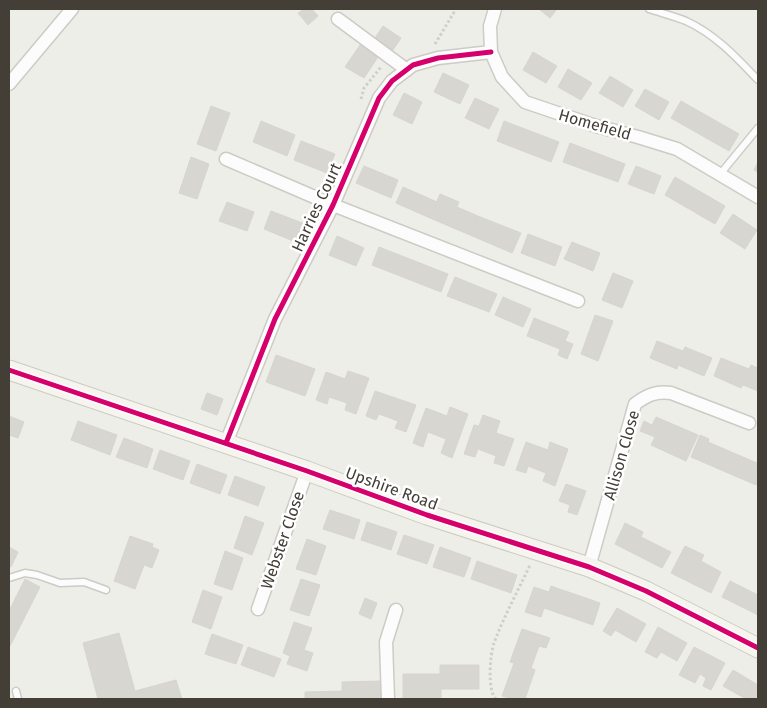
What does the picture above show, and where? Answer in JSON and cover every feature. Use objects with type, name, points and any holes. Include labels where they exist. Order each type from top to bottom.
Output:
[{"type":"street","points":[[9,84],[72,9]]},
{"type":"street","name":"Homefield","points":[[495,9],[490,26],[492,52],[502,77],[524,102],[596,126],[638,136],[677,149],[758,196]]},
{"type":"street","points":[[338,19],[407,70]]},
{"type":"street","name":"Harries Court","points":[[226,443],[275,319],[333,205],[379,98],[392,81],[413,65],[438,58],[492,52]]},
{"type":"street","name":"Harries Court","points":[[226,159],[333,205],[578,301]]},
{"type":"street","name":"Upshire Road","points":[[9,370],[226,443],[427,514],[589,567],[646,591],[758,648]]},
{"type":"street","name":"Allison Close","points":[[589,567],[635,404],[646,395],[660,391],[671,393],[749,423]]},
{"type":"street","name":"Webster Close","points":[[258,609],[307,471]]},
{"type":"street","points":[[388,699],[386,642],[396,610]]},
{"type":"lane","points":[[649,9],[686,21],[714,38],[758,80]]},
{"type":"lane","points":[[721,173],[758,128]]},
{"type":"lane","points":[[9,578],[25,573],[60,583],[84,582],[106,590]]},
{"type":"lane","points":[[16,691],[18,699]]},
{"type":"path","points":[[496,699],[493,696],[490,680],[493,644],[536,551]]},
{"type":"building","points":[[304,9],[312,9],[318,16],[308,25],[298,13]]},
{"type":"building","points":[[539,9],[557,9],[550,18]]},
{"type":"building","points":[[383,26],[401,38],[393,50],[375,38]]},
{"type":"building","points":[[360,45],[378,57],[364,78],[345,67]]},
{"type":"building","points":[[533,52],[557,66],[546,83],[523,70]]},
{"type":"building","points":[[568,69],[592,83],[581,100],[558,87]]},
{"type":"building","points":[[443,73],[469,85],[460,104],[434,92]]},
{"type":"building","points":[[610,76],[633,90],[623,107],[599,93]]},
{"type":"building","points":[[645,89],[669,102],[659,120],[635,106]]},
{"type":"building","points":[[404,93],[422,102],[412,124],[393,115]]},
{"type":"building","points":[[475,98],[499,109],[489,129],[465,118]]},
{"type":"building","points":[[681,101],[739,134],[729,151],[671,118]]},
{"type":"building","points":[[211,106],[230,113],[216,151],[197,144]]},
{"type":"building","points":[[261,121],[295,135],[287,156],[253,142]]},
{"type":"building","points":[[504,121],[559,142],[551,162],[497,141]]},
{"type":"building","points":[[301,141],[335,154],[327,173],[294,160]]},
{"type":"building","points":[[570,143],[625,164],[618,182],[563,162]]},
{"type":"building","points":[[191,157],[209,164],[197,199],[179,193]]},
{"type":"building","points":[[758,162],[758,172],[754,170]]},
{"type":"building","points":[[364,166],[398,180],[391,198],[356,183]]},
{"type":"building","points":[[636,166],[661,176],[654,194],[628,184]]},
{"type":"building","points":[[675,177],[725,206],[715,224],[665,195]]},
{"type":"building","points":[[403,187],[437,202],[430,218],[396,203]]},
{"type":"building","points":[[440,194],[459,202],[457,207],[478,216],[470,235],[430,218]]},
{"type":"building","points":[[227,202],[254,212],[247,231],[219,221]]},
{"type":"building","points":[[271,211],[305,224],[298,243],[264,229]]},
{"type":"building","points":[[733,214],[757,230],[745,249],[720,233]]},
{"type":"building","points":[[478,216],[521,233],[512,253],[470,235]]},
{"type":"building","points":[[528,234],[562,247],[555,266],[521,253]]},
{"type":"building","points":[[337,236],[364,248],[356,266],[329,255]]},
{"type":"building","points":[[572,242],[600,253],[593,271],[564,259]]},
{"type":"building","points":[[379,247],[448,274],[441,292],[372,265]]},
{"type":"building","points":[[613,273],[633,281],[622,308],[602,300]]},
{"type":"building","points":[[455,277],[497,294],[489,312],[447,296]]},
{"type":"building","points":[[503,297],[531,309],[523,327],[495,315]]},
{"type":"building","points":[[595,315],[613,321],[598,361],[581,354]]},
{"type":"building","points":[[534,318],[569,332],[565,341],[573,344],[567,359],[558,355],[560,349],[527,336]]},
{"type":"building","points":[[657,341],[683,351],[685,347],[712,358],[704,376],[678,365],[677,369],[650,358]]},
{"type":"building","points":[[276,355],[315,369],[305,396],[266,382]]},
{"type":"building","points":[[721,358],[749,369],[751,365],[758,368],[758,391],[743,385],[741,388],[714,376]]},
{"type":"building","points":[[348,371],[369,378],[356,414],[345,410],[347,403],[329,397],[327,404],[316,400],[326,372],[345,379]]},
{"type":"building","points":[[375,391],[416,405],[406,432],[395,428],[398,421],[379,414],[376,420],[366,416]]},
{"type":"building","points":[[207,393],[223,399],[217,415],[201,409]]},
{"type":"building","points":[[450,407],[468,414],[452,458],[441,453],[446,439],[428,432],[423,447],[413,443],[426,408],[447,416]]},
{"type":"building","points":[[483,415],[500,421],[496,433],[514,439],[504,466],[494,463],[496,456],[478,449],[475,457],[464,454],[474,425],[479,426]]},
{"type":"building","points":[[9,416],[24,422],[18,438],[9,435]]},
{"type":"building","points":[[656,417],[698,435],[686,461],[651,445],[655,437],[640,431],[644,421],[652,425]]},
{"type":"building","points":[[78,421],[117,435],[110,455],[71,440]]},
{"type":"building","points":[[700,435],[709,439],[708,442],[757,463],[758,478],[756,485],[691,457]]},
{"type":"building","points":[[124,438],[153,449],[147,468],[116,457]]},
{"type":"building","points":[[526,442],[548,450],[550,442],[568,449],[555,486],[543,481],[546,473],[528,466],[526,473],[516,470]]},
{"type":"building","points":[[160,450],[190,461],[183,480],[153,469]]},
{"type":"building","points":[[197,464],[227,475],[220,494],[190,483]]},
{"type":"building","points":[[235,476],[265,487],[258,506],[228,495]]},
{"type":"building","points":[[566,484],[586,491],[577,515],[568,512],[570,505],[559,501]]},
{"type":"building","points":[[330,510],[360,520],[354,539],[323,529]]},
{"type":"building","points":[[245,516],[264,523],[252,555],[234,548]]},
{"type":"building","points":[[367,522],[397,532],[391,550],[361,540]]},
{"type":"building","points":[[625,523],[643,532],[641,537],[671,552],[662,568],[615,544]]},
{"type":"building","points":[[404,535],[434,545],[427,564],[397,554]]},
{"type":"building","points":[[130,536],[153,544],[152,547],[159,550],[152,568],[144,565],[135,589],[114,581]]},
{"type":"building","points":[[307,539],[326,546],[316,575],[296,569]]},
{"type":"building","points":[[685,546],[704,555],[701,561],[721,572],[711,593],[671,573]]},
{"type":"building","points":[[9,547],[18,552],[11,567],[9,566]]},
{"type":"building","points":[[440,547],[471,558],[464,577],[433,567]]},
{"type":"building","points":[[225,551],[243,558],[232,590],[214,584]]},
{"type":"building","points":[[477,561],[517,575],[511,593],[471,579]]},
{"type":"building","points":[[25,579],[40,587],[9,648],[9,611]]},
{"type":"building","points":[[301,579],[320,585],[309,616],[290,610]]},
{"type":"building","points":[[730,581],[758,595],[758,615],[722,597]]},
{"type":"building","points":[[551,586],[600,603],[593,625],[544,608],[541,617],[525,612],[534,587],[549,592]]},
{"type":"building","points":[[203,590],[222,597],[211,629],[192,622]]},
{"type":"building","points":[[365,598],[377,603],[371,619],[359,614]]},
{"type":"building","points":[[617,608],[646,624],[636,642],[615,630],[611,636],[603,631]]},
{"type":"building","points":[[294,622],[312,628],[304,650],[313,653],[307,671],[287,664],[290,656],[283,653]]},
{"type":"building","points":[[658,627],[687,643],[677,661],[661,652],[657,658],[645,652]]},
{"type":"building","points":[[522,629],[550,638],[546,648],[539,646],[531,668],[535,670],[525,699],[513,699],[502,696],[514,663],[510,662]]},
{"type":"building","points":[[119,633],[135,691],[176,680],[182,699],[98,699],[83,643]]},
{"type":"building","points":[[212,634],[243,645],[236,664],[205,654]]},
{"type":"building","points":[[248,647],[281,659],[274,677],[241,665]]},
{"type":"building","points":[[694,647],[725,663],[711,690],[703,686],[706,678],[700,674],[695,683],[679,675]]},
{"type":"building","points":[[440,665],[479,665],[479,689],[441,689],[441,699],[403,699],[403,674],[440,674]]},
{"type":"building","points":[[733,670],[758,685],[758,694],[755,699],[746,699],[723,686]]},
{"type":"building","points":[[381,681],[381,699],[305,699],[305,692],[342,691],[342,682]]},
{"type":"cycle path","points":[[226,443],[275,319],[333,205],[379,98],[392,81],[413,65],[438,58],[491,52]]},
{"type":"cycle path","points":[[9,370],[307,471],[427,515],[589,567],[646,591],[758,648]]}]
